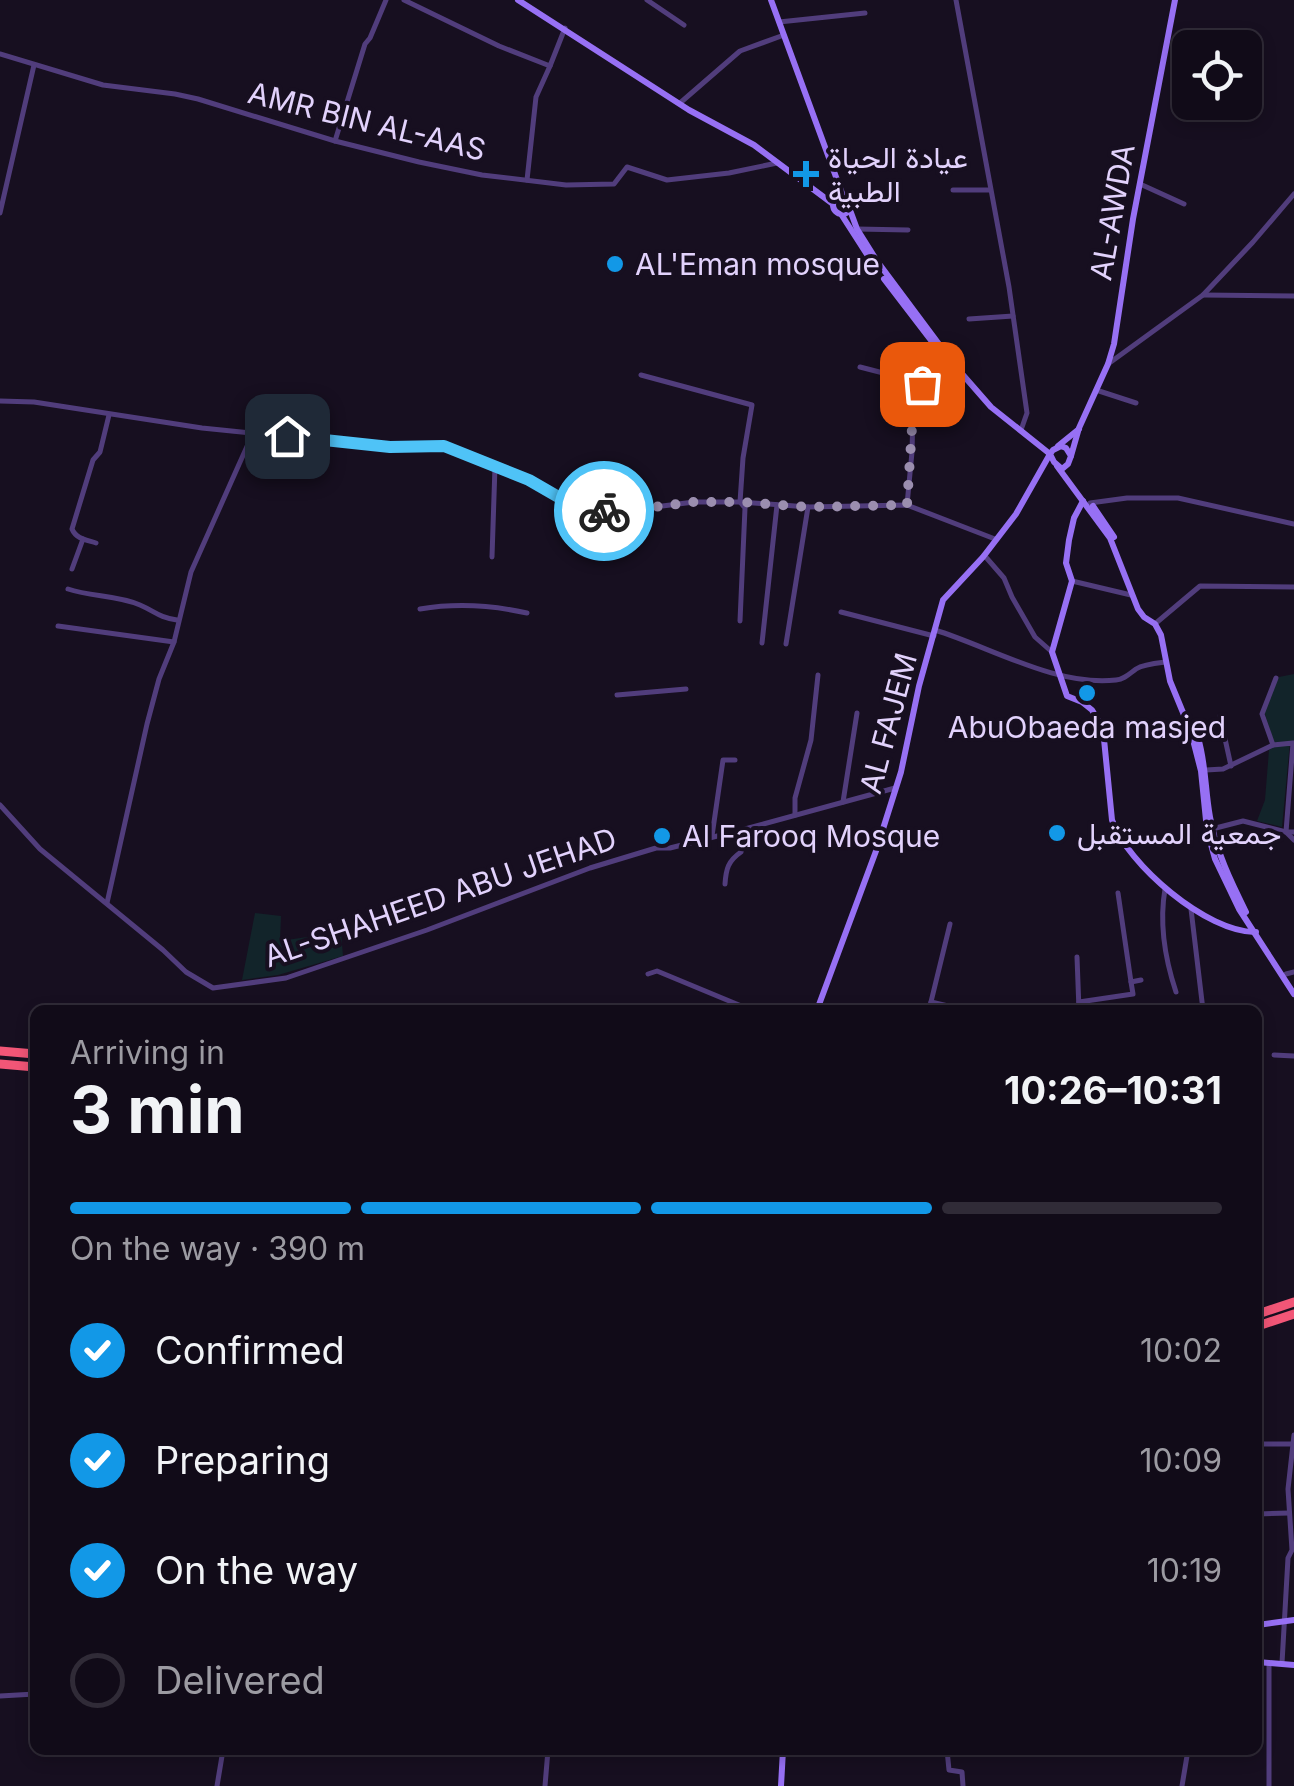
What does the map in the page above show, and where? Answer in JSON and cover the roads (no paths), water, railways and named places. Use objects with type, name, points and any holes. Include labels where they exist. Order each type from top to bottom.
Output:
[{"type":"highway","points":[[0,1051],[30,1054]]},
{"type":"highway","points":[[0,1064],[30,1066]]},
{"type":"highway","points":[[1262,1313],[1294,1302]]},
{"type":"highway","points":[[1262,1325],[1294,1314]]},
{"type":"main road","points":[[518,0],[680,104],[754,145],[833,204],[835,211],[845,212],[948,359]]},
{"type":"main road","points":[[771,0],[843,196],[850,202],[845,212]]},
{"type":"main road","name":"AL-AWDA","points":[[1070,458],[1108,364],[1175,0]]},
{"type":"main road","points":[[833,204],[843,196]]},
{"type":"main road","points":[[845,212],[894,293],[929,341],[991,407],[1038,442],[1055,449],[1066,448],[1073,484]]},
{"type":"main road","name":"AL-AWDA","points":[[1055,449],[1080,428]]},
{"type":"main road","points":[[1055,449],[1056,465],[1115,539],[1138,602],[1166,635],[1174,678],[1206,770],[1208,812],[1226,870],[1246,912],[1290,973],[1294,986]]},
{"type":"main road","name":"AL FAJEM","points":[[819,1005],[901,772],[943,600],[1016,514],[1055,449]]},
{"type":"main road","points":[[1042,471],[1049,465],[1064,468],[1070,458]]},
{"type":"main road","points":[[1085,500],[1074,518],[1067,549],[1066,563],[1072,581],[1052,652],[1068,696],[1092,710],[1104,729],[1112,820],[1117,833],[1164,889],[1191,908],[1236,930],[1256,932]]},
{"type":"main road","points":[[1085,500],[1110,538],[1130,595],[1144,617],[1156,622],[1161,635],[1170,681],[1198,752],[1207,830],[1215,858],[1240,909],[1294,994]]},
{"type":"main road","points":[[1262,1624],[1289,1621]]},
{"type":"main road","points":[[1262,1662],[1294,1665]]},
{"type":"main road","points":[[781,1786],[783,1755]]},
{"type":"street","points":[[336,142],[365,44],[386,0]]},
{"type":"street","points":[[404,0],[550,66]]},
{"type":"street","points":[[647,0],[684,25]]},
{"type":"street","points":[[956,0],[1013,316],[1027,413],[1021,430]]},
{"type":"street","points":[[779,22],[865,13]]},
{"type":"street","points":[[528,180],[536,97],[565,28]]},
{"type":"street","points":[[680,104],[740,51],[784,35]]},
{"type":"street","name":"AMR BIN AL-AAS","points":[[0,54],[103,84],[198,99],[336,142],[482,176],[566,185],[614,184],[628,167],[667,180],[777,163]]},
{"type":"street","points":[[0,214],[34,65]]},
{"type":"street","points":[[1140,184],[1184,204]]},
{"type":"street","points":[[953,190],[990,190]]},
{"type":"street","points":[[1108,364],[1203,295],[1294,194]]},
{"type":"street","points":[[857,229],[908,230]]},
{"type":"street","points":[[1203,295],[1294,296]]},
{"type":"street","points":[[969,318],[1013,316]]},
{"type":"street","points":[[907,505],[913,412],[922,384],[948,359]]},
{"type":"street","points":[[860,367],[922,384]]},
{"type":"street","points":[[641,376],[752,404],[740,502],[746,508],[740,621]]},
{"type":"street","points":[[1096,390],[1136,403]]},
{"type":"street","points":[[0,401],[390,447],[444,446],[529,480],[574,506],[615,512],[694,502],[808,507],[907,505],[995,540]]},
{"type":"street","points":[[96,542],[74,534],[72,529],[109,415]]},
{"type":"street","points":[[107,903],[147,724],[174,642],[190,572],[253,433]]},
{"type":"street","points":[[492,558],[495,466]]},
{"type":"street","points":[[1085,500],[1178,498],[1294,524]]},
{"type":"street","points":[[762,643],[778,505]]},
{"type":"street","points":[[786,644],[808,507]]},
{"type":"street","points":[[72,569],[84,539]]},
{"type":"street","points":[[984,555],[1004,578],[1035,637],[1052,652]]},
{"type":"street","points":[[1072,581],[1130,595]]},
{"type":"street","points":[[1156,622],[1200,586],[1294,587]]},
{"type":"street","points":[[68,589],[141,605],[160,617],[177,620]]},
{"type":"street","points":[[420,608],[448,604],[526,612]]},
{"type":"street","points":[[841,612],[968,640],[1033,667],[1087,680],[1120,680],[1138,667],[1166,662]]},
{"type":"street","points":[[58,626],[174,642]]},
{"type":"street","points":[[795,815],[795,798],[811,740],[818,675]]},
{"type":"street","points":[[1273,746],[1262,714],[1276,678]]},
{"type":"street","points":[[617,695],[686,689]]},
{"type":"street","points":[[844,802],[857,713]]},
{"type":"street","points":[[1220,716],[1231,766]]},
{"type":"street","points":[[1206,770],[1223,770],[1273,746],[1293,743],[1290,832],[1294,840]]},
{"type":"street","points":[[712,836],[723,760],[735,760]]},
{"type":"street","name":"AL-SHAHEED ABU JEHAD","points":[[0,805],[40,849],[186,972],[213,988],[286,978],[428,930],[590,868],[895,788]]},
{"type":"street","points":[[1212,828],[1243,821],[1290,832]]},
{"type":"street","points":[[725,884],[726,869],[741,852],[745,829]]},
{"type":"street","points":[[1164,889],[1161,913],[1170,978],[1176,992]]},
{"type":"street","points":[[1077,957],[1079,1002],[1133,994],[1118,892]]},
{"type":"street","points":[[1191,908],[1202,1005]]},
{"type":"street","points":[[930,1005],[950,924]]},
{"type":"street","points":[[648,974],[657,971],[739,1005]]},
{"type":"street","points":[[1131,982],[1141,980]]},
{"type":"street","points":[[931,1002],[944,1005]]},
{"type":"street","points":[[1274,1056],[1294,1056]]},
{"type":"street","points":[[1282,1664],[1289,1621],[1288,1558],[1292,1550],[1288,1489],[1294,1435]]},
{"type":"street","points":[[1262,1444],[1293,1444]]},
{"type":"street","points":[[1262,1514],[1289,1513]]},
{"type":"street","points":[[1269,1786],[1270,1662]]},
{"type":"street","points":[[0,1696],[30,1694]]},
{"type":"street","points":[[217,1786],[222,1755]]},
{"type":"street","points":[[545,1786],[548,1755]]},
{"type":"street","points":[[947,1755],[947,1768],[962,1772],[963,1786]]},
{"type":"street","points":[[1182,1786],[1187,1755]]},
{"type":"place","name":"عيادة الحياة الطبية","points":[[806,174]]},
{"type":"place","name":"AL'Eman mosque","points":[[615,264]]},
{"type":"place","name":"AbuObaeda masjed","points":[[1087,693]]},
{"type":"place","name":"جمعية المستقبل","points":[[1057,833]]},
{"type":"place","name":"Al Farooq Mosque","points":[[662,836]]}]
